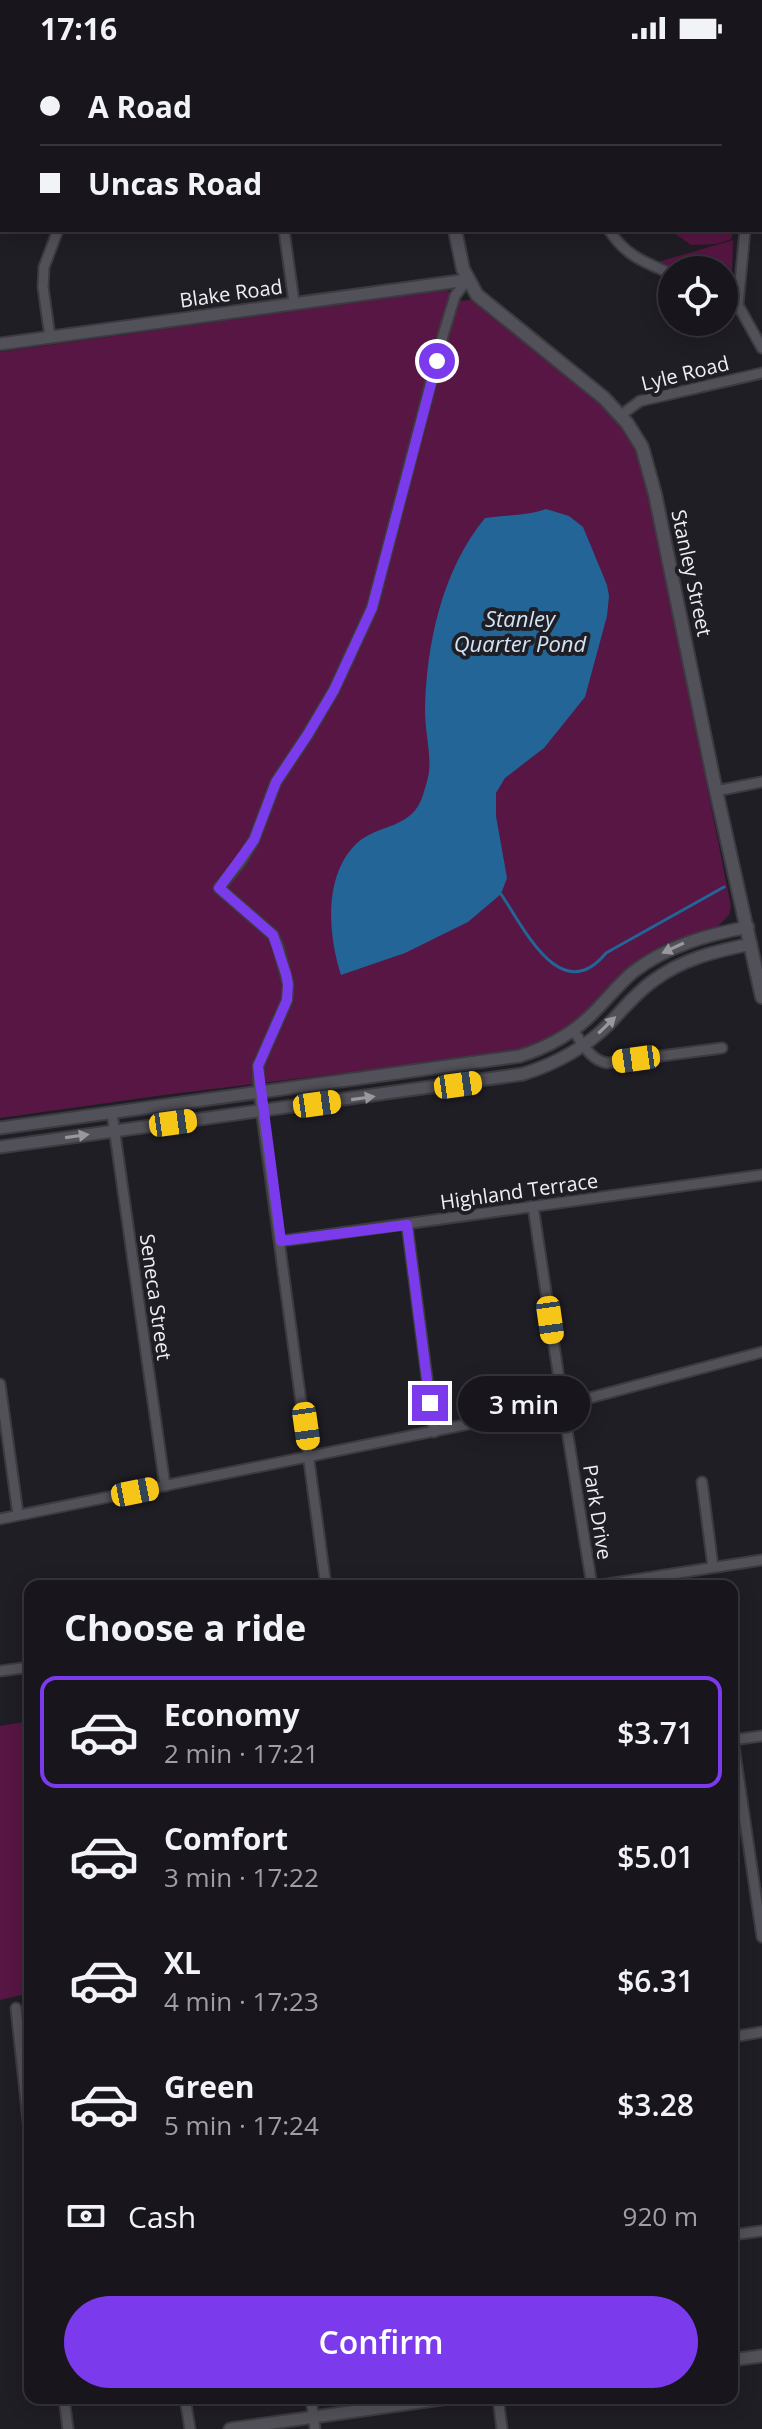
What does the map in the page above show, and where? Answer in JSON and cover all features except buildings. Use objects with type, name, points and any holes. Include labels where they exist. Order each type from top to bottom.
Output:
[{"type":"main road","name":"Stanley Street","points":[[455,232],[467,280],[477,295],[588,384],[621,415],[639,440],[650,469],[716,791],[748,927],[757,942],[762,997]]},
{"type":"main road","points":[[748,927],[762,924]]},
{"type":"street","points":[[50,337],[43,287],[44,267],[57,232]]},
{"type":"street","points":[[284,232],[294,302]]},
{"type":"street","points":[[610,232],[633,258],[658,268]]},
{"type":"street","points":[[745,232],[738,305],[762,348]]},
{"type":"street","points":[[325,1580],[259,1093],[258,1066],[287,1000],[288,984],[273,935],[219,888],[254,840],[276,782],[334,690],[372,608],[444,332],[455,296],[467,280]]},
{"type":"street","name":"Blake Road","points":[[0,344],[467,280]]},
{"type":"street","name":"Lyle Road","points":[[621,415],[640,401],[762,373]]},
{"type":"street","points":[[716,791],[762,782]]},
{"type":"street","points":[[0,1128],[520,1056],[548,1045],[573,1030],[631,974],[660,955],[702,937],[748,927]]},
{"type":"street","points":[[0,1147],[523,1074],[554,1063],[584,1045],[639,992],[669,970],[703,955],[757,942]]},
{"type":"street","points":[[573,1030],[599,1062],[607,1063],[722,1048]]},
{"type":"street","points":[[425,1070],[428,1089]]},
{"type":"street","name":"Seneca Street","points":[[112,1113],[165,1486]]},
{"type":"street","name":"Highland Terrace","points":[[281,1241],[762,1175]]},
{"type":"street","name":"Park Drive","points":[[533,1206],[592,1580]]},
{"type":"street","points":[[407,1225],[434,1432]]},
{"type":"street","points":[[0,1519],[563,1405],[762,1352]]},
{"type":"street","points":[[0,1384],[18,1514]]},
{"type":"street","points":[[702,1482],[713,1567]]},
{"type":"street","points":[[631,1580],[762,1560]]},
{"type":"street","points":[[0,1667],[24,1667]]},
{"type":"street","points":[[738,1739],[762,1736]]},
{"type":"street","points":[[738,1774],[762,1937]]},
{"type":"street","points":[[16,2008],[24,2083]]},
{"type":"street","points":[[738,2036],[762,2032]]},
{"type":"street","points":[[738,2234],[762,2231]]},
{"type":"street","points":[[738,2359],[762,2356]]},
{"type":"street","points":[[65,2404],[68,2429]]},
{"type":"street","points":[[186,2404],[190,2429]]},
{"type":"street","points":[[230,2429],[314,2423],[411,2404]]},
{"type":"street","points":[[499,2404],[502,2429]]},
{"type":"shaded area","points":[[673,232],[733,232],[731,239],[716,244],[691,245]]},
{"type":"shaded area","points":[[733,240],[732,256],[678,256]]},
{"type":"shaded area","points":[[444,290],[459,301],[472,300],[595,399],[630,440],[647,487],[731,906],[729,915],[718,926],[667,943],[640,960],[573,1023],[547,1040],[508,1053],[0,1118],[0,352]]},
{"type":"shaded area","points":[[24,1722],[24,1994],[0,2000],[0,1726]]},
{"type":"water","name":"Stanley Quarter Pond","points":[[546,509],[569,516],[583,527],[607,585],[607,616],[585,697],[544,748],[505,778],[496,793],[496,816],[507,878],[501,894],[468,922],[405,953],[341,975],[331,924],[331,906],[338,872],[357,843],[411,814],[418,806],[429,775],[426,686],[433,635],[447,585],[470,539],[485,518]]},
{"type":"waterway","points":[[501,894],[545,957],[559,967],[574,972],[590,968],[606,953],[724,887]]},
{"type":"route","points":[[430,1403],[407,1225],[281,1241],[259,1093],[258,1066],[287,1000],[288,984],[273,935],[219,888],[254,840],[276,782],[334,690],[372,608],[437,361]]}]
